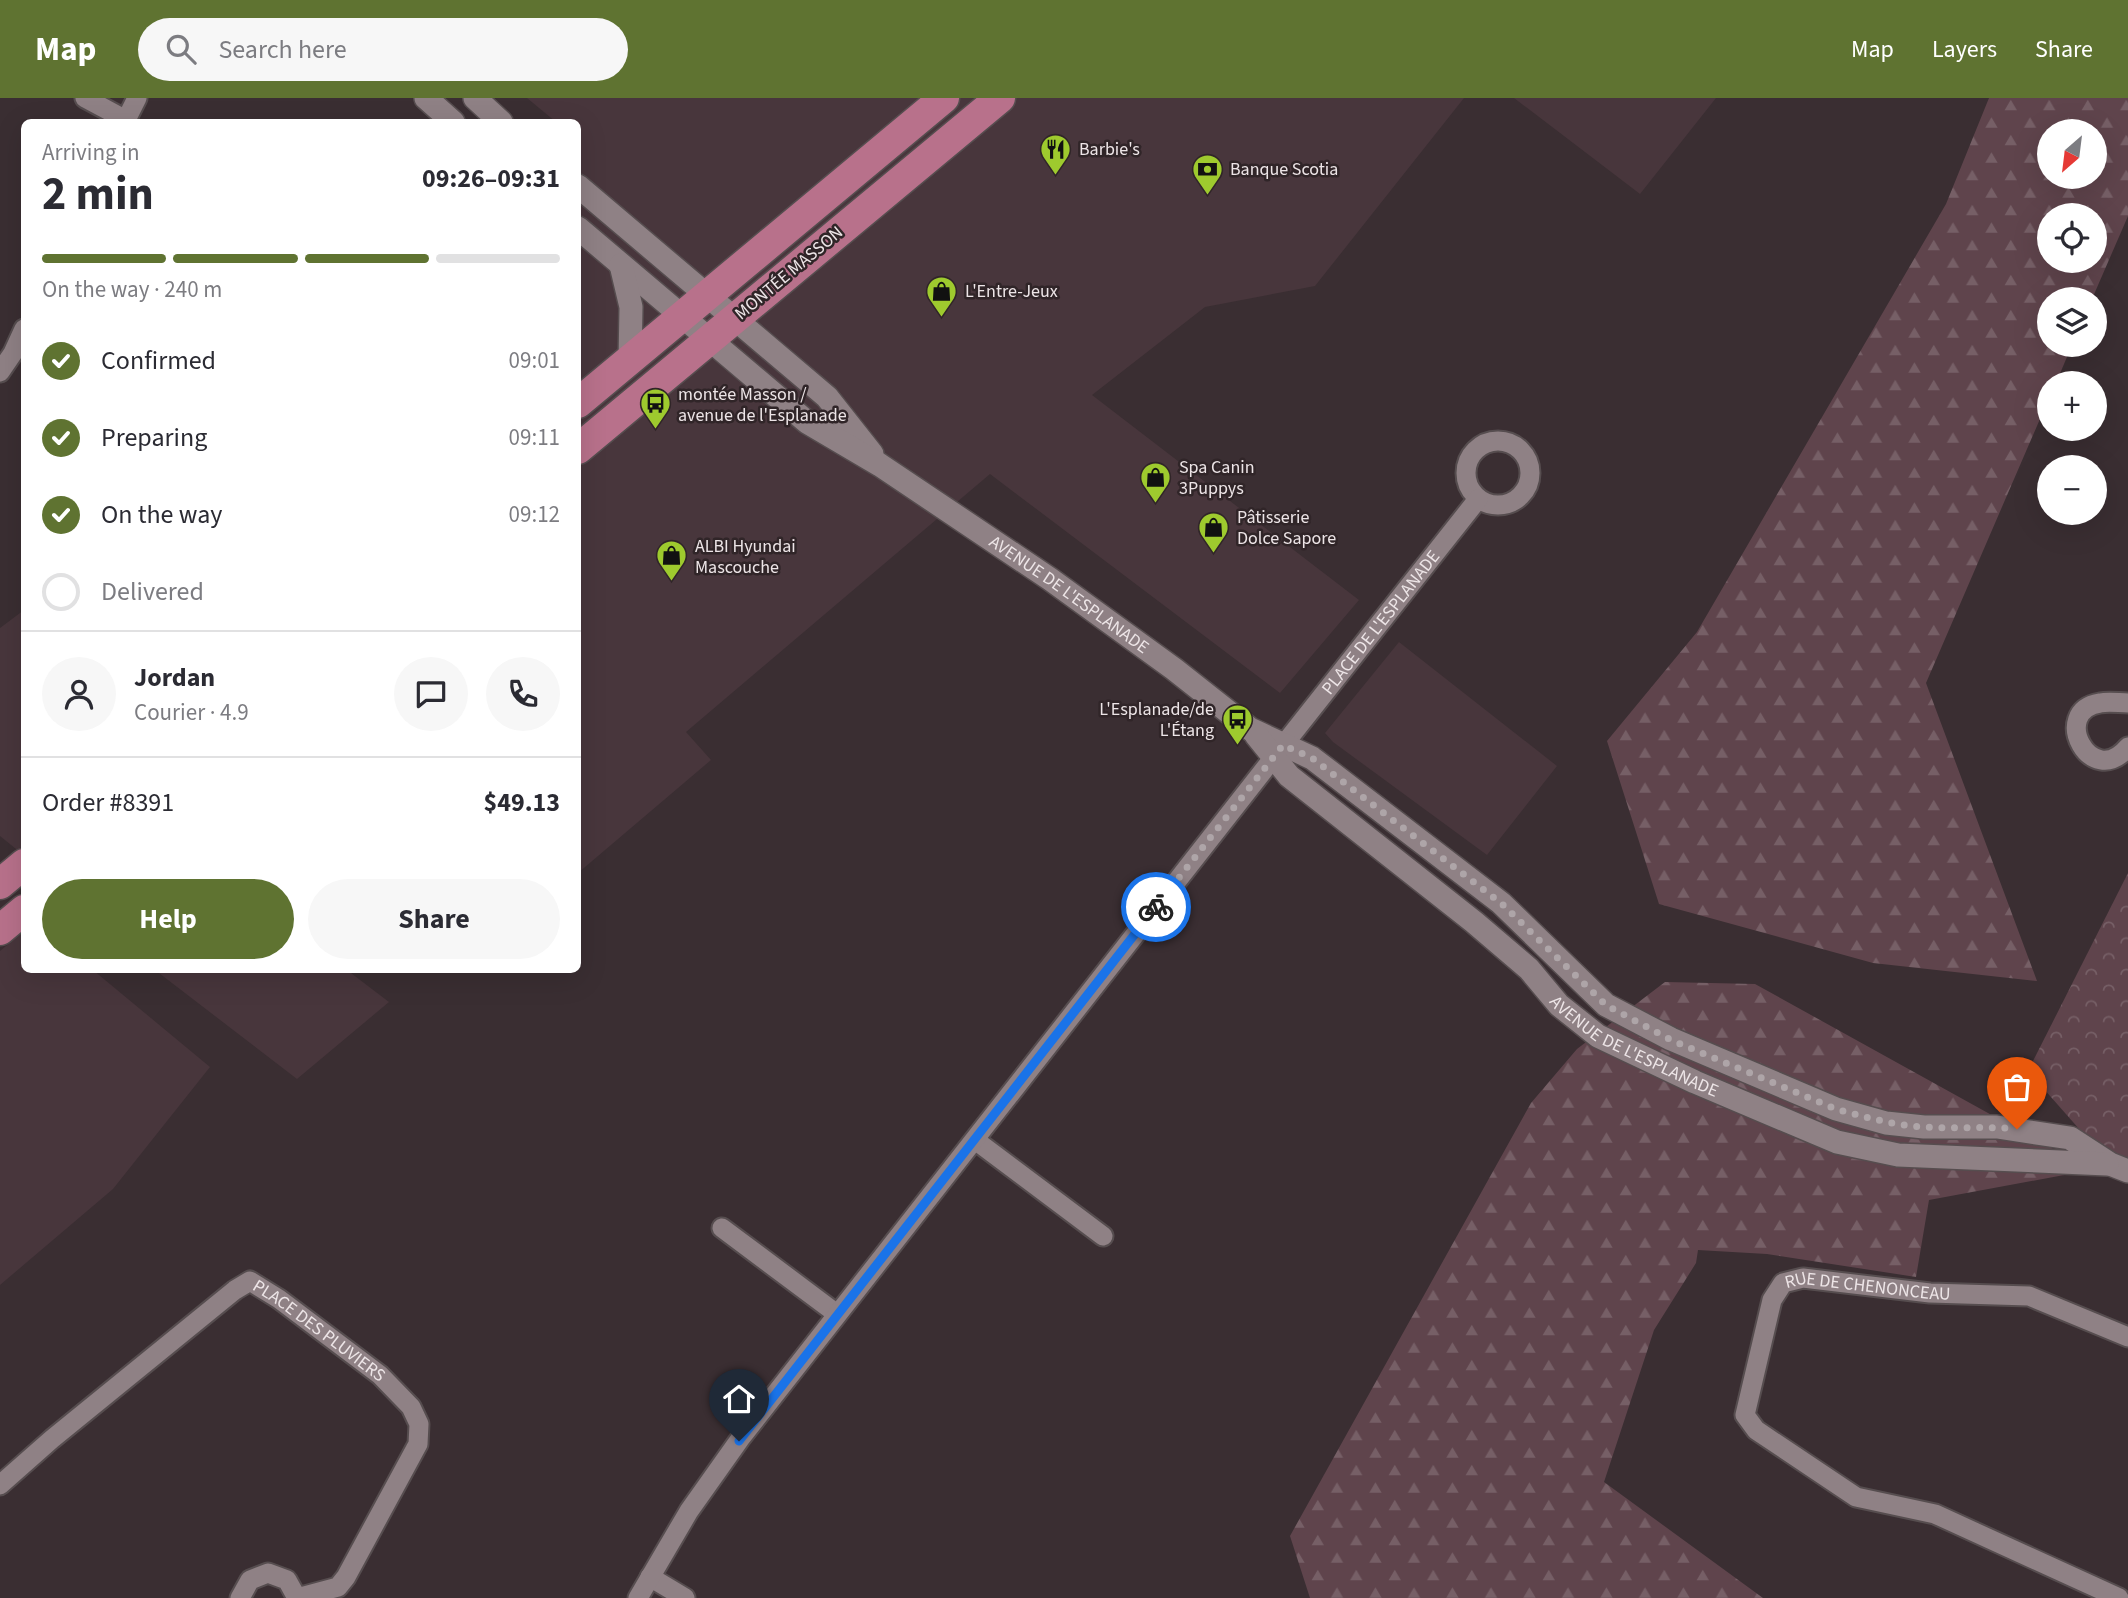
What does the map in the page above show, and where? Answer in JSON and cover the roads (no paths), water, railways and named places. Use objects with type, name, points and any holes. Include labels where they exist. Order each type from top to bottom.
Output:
[{"type":"main road","name":"MONTÉE MASSON","points":[[581,401],[944,98]]},
{"type":"main road","name":"MONTÉE MASSON","points":[[581,446],[1000,98]]},
{"type":"main road","points":[[0,884],[21,866]]},
{"type":"main road","points":[[0,930],[21,912]]},
{"type":"street","points":[[85,98],[122,119]]},
{"type":"street","points":[[127,119],[137,98]]},
{"type":"street","points":[[426,98],[450,119]]},
{"type":"street","points":[[475,98],[498,119]]},
{"type":"street","name":"AVENUE DE L'ESPLANADE","points":[[581,189],[827,397],[880,465]]},
{"type":"street","name":"AVENUE DE L'ESPLANADE","points":[[581,231],[807,422],[880,465],[1050,579],[1174,669],[1278,751],[1312,758],[1501,903],[1606,1005],[1671,1040],[1836,1109],[1899,1124],[1924,1127],[1997,1127],[2070,1138],[2119,1168]]},
{"type":"street","points":[[621,264],[631,307],[630,361]]},
{"type":"street","points":[[0,372],[21,336]]},
{"type":"street","name":"PLACE DE L'ESPLANADE","points":[[638,1598],[689,1511],[712,1478],[837,1314],[1478,499]]},
{"type":"street","points":[[2128,703],[2099,703],[2090,706],[2083,712],[2076,730],[2082,748],[2098,759],[2116,757],[2128,747]]},
{"type":"street","name":"AVENUE DE L'ESPLANADE","points":[[1278,751],[1289,776],[1510,953],[1528,969],[1559,1005],[1598,1036],[1695,1082],[1837,1142],[1898,1155],[2119,1168]]},
{"type":"street","points":[[975,1140],[1103,1236]]},
{"type":"street","points":[[722,1227],[837,1314]]},
{"type":"street","name":"RUE DE CHENONCEAU","points":[[2119,1598],[1935,1514],[1856,1497],[1756,1430],[1745,1415],[1772,1300],[1783,1283],[1803,1278],[1930,1293],[2029,1296],[2128,1336]]},
{"type":"street","name":"PLACE DES PLUVIERS","points":[[0,1485],[52,1439],[224,1299],[250,1281],[279,1299],[380,1375],[411,1407],[419,1424],[418,1444],[338,1587],[297,1598],[287,1580],[268,1573],[250,1580],[240,1598]]},
{"type":"street","points":[[650,1577],[685,1598]]},
{"type":"place","name":"Barbie's","points":[[1056,176]]},
{"type":"place","name":"Banque Scotia","points":[[1207,196]]},
{"type":"place","name":"L'Entre-Jeux","points":[[942,318]]},
{"type":"place","name":"montée Masson / avenue de l'Esplanade","points":[[655,431]]},
{"type":"place","name":"Spa Canin 3Puppys","points":[[1156,504]]},
{"type":"place","name":"Pâtisserie Dolce Sapore","points":[[1214,554]]},
{"type":"place","name":"ALBI Hyundai Mascouche","points":[[672,583]]},
{"type":"place","name":"L'Esplanade/de L'Étang","points":[[1237,746]]}]
